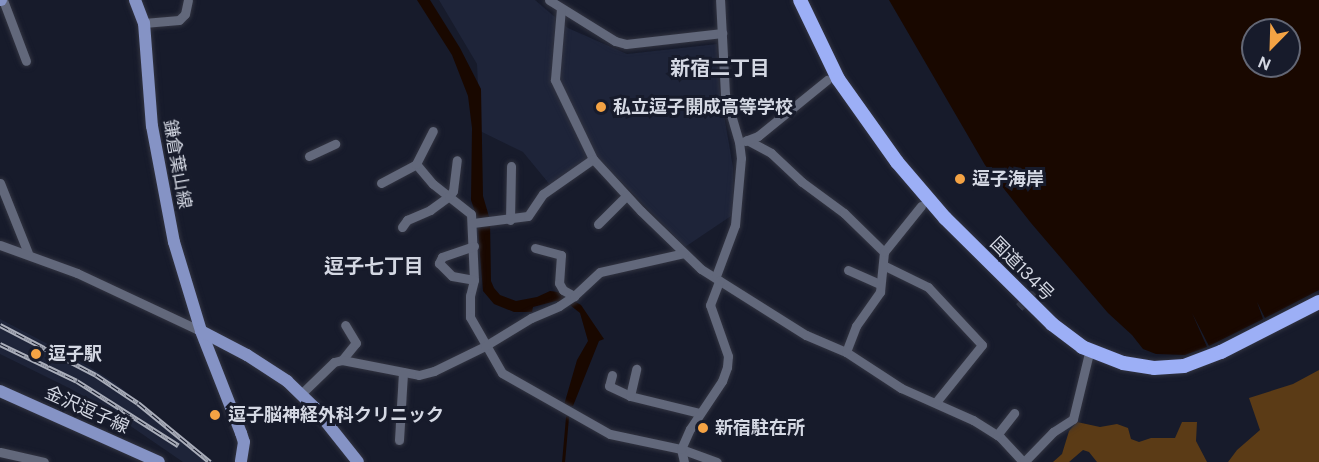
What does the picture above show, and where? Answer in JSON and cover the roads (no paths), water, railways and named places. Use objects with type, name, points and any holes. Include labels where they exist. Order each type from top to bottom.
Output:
[{"type":"highway","name":"国道134号","points":[[800,0],[838,79],[897,162],[953,226],[1052,324],[1082,346],[1123,363],[1154,368],[1184,366],[1221,352],[1319,302]]},
{"type":"main road","name":"鎌倉葉山線","points":[[135,0],[144,23],[150,116],[179,264],[201,332],[241,432],[244,442],[240,462]]},
{"type":"main road","points":[[201,332],[268,367],[301,394],[343,441],[358,462]]},
{"type":"main road","name":"金沢逗子線","points":[[0,391],[151,460]]},
{"type":"street","points":[[1,0],[26,61]]},
{"type":"street","points":[[144,23],[179,20],[185,14],[188,0]]},
{"type":"street","points":[[684,462],[681,449],[700,413],[722,381],[728,356],[710,304],[733,236],[738,213],[743,141],[725,94],[720,0]]},
{"type":"street","points":[[555,3],[615,41],[626,44],[722,33]]},
{"type":"street","points":[[555,3],[555,80],[593,159],[626,196],[701,269],[806,335],[846,352],[901,388],[973,420],[997,435],[1023,462],[1053,432],[1073,419],[1088,357]]},
{"type":"street","points":[[743,141],[758,136],[827,80]]},
{"type":"street","points":[[381,183],[416,164],[433,131]]},
{"type":"street","points":[[743,141],[771,153],[802,182],[839,208],[884,252]]},
{"type":"street","points":[[309,156],[335,144]]},
{"type":"street","points":[[475,223],[528,216],[543,194],[593,159]]},
{"type":"street","points":[[402,227],[407,220],[430,210],[449,196],[453,191],[457,160]]},
{"type":"street","points":[[416,164],[433,184],[471,214],[475,223],[474,280],[470,296],[470,317],[502,373],[610,434],[681,449],[717,462]]},
{"type":"street","points":[[510,220],[511,166]]},
{"type":"street","points":[[0,183],[28,253]]},
{"type":"street","points":[[598,224],[626,196]]},
{"type":"street","points":[[846,352],[856,326],[880,292],[884,252],[910,216],[921,206]]},
{"type":"street","points":[[0,245],[28,253],[201,332]]},
{"type":"street","points":[[474,246],[442,257],[439,263],[452,276],[474,280]]},
{"type":"street","points":[[535,248],[561,255],[559,283],[563,290],[573,297]]},
{"type":"street","points":[[301,394],[334,362],[342,360],[419,375],[434,371],[485,346],[531,318],[559,306],[573,297],[600,272],[684,253]]},
{"type":"street","points":[[883,265],[928,287],[982,345],[936,402]]},
{"type":"street","points":[[848,270],[880,284]]},
{"type":"street","points":[[342,360],[356,343],[345,326]]},
{"type":"street","points":[[630,396],[636,369]]},
{"type":"street","points":[[399,440],[403,372]]},
{"type":"street","points":[[612,375],[609,386],[630,396],[700,413]]},
{"type":"street","points":[[997,435],[1014,413]]},
{"type":"street","points":[[0,452],[44,462]]},
{"type":"waterway","points":[[563,462],[567,417]]},
{"type":"tunnel","points":[[1019,307],[1035,293]]},
{"type":"railway","points":[[0,325],[96,375],[138,403],[210,462]]},
{"type":"railway","points":[[0,344],[77,381],[178,445]]},
{"type":"place","name":"私立逗子開成高等学校","points":[[601,107]]},
{"type":"place","name":"逗子海岸","points":[[960,179]]},
{"type":"place","name":"逗子駅","points":[[36,354]]},
{"type":"place","name":"逗子脳神経外科クリニック","points":[[215,415]]},
{"type":"place","name":"新宿駐在所","points":[[703,428]]},
{"type":"district","name":"新宿二丁目","points":[[720,68]]},
{"type":"district","name":"逗子七丁目","points":[[374,266]]}]
